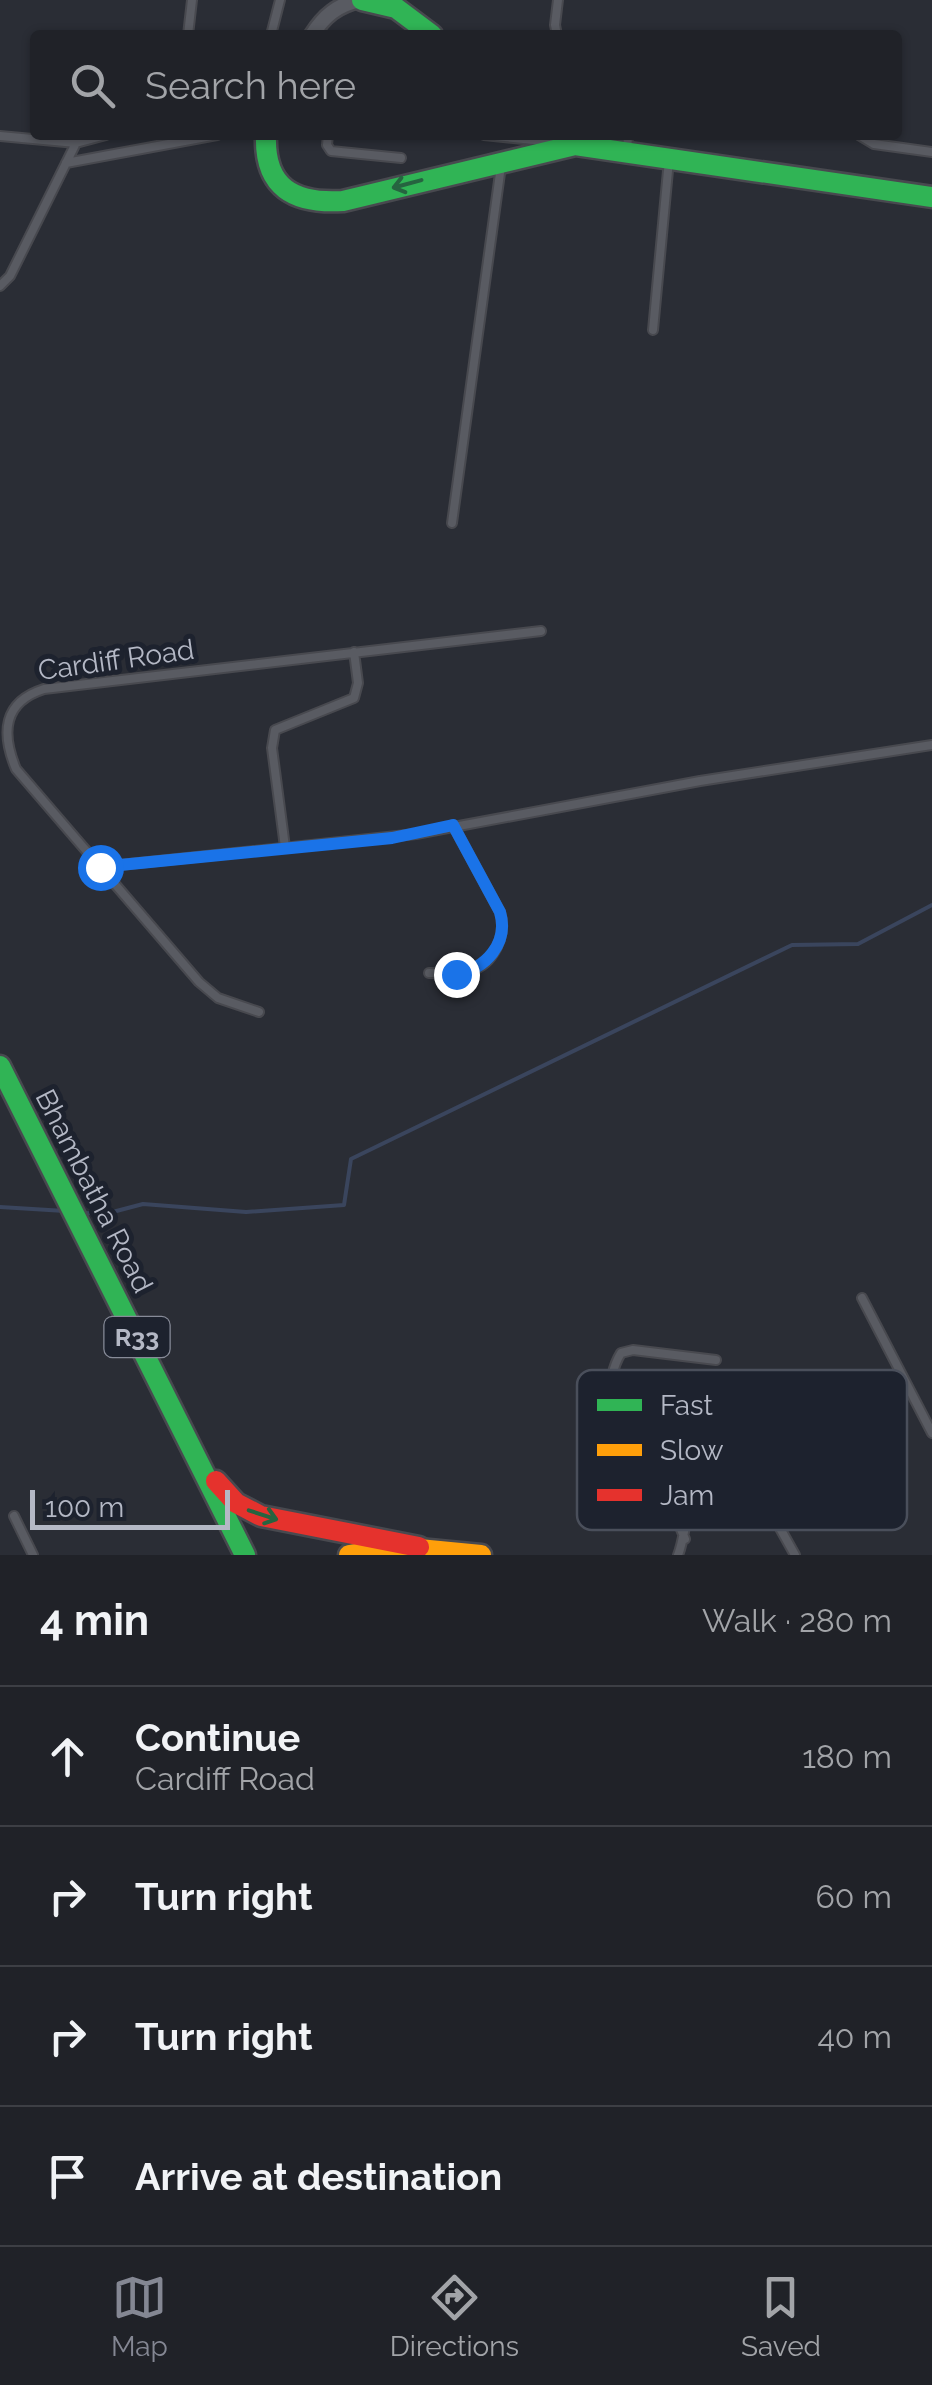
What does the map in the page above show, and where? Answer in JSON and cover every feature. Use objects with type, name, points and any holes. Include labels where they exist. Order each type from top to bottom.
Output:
[{"type":"main road","points":[[361,0],[396,8],[425,30]]},
{"type":"main road","points":[[266,140],[265,151],[278,182],[296,198],[314,203],[344,201],[568,140],[628,143],[669,158],[932,197]]},
{"type":"main road","name":"Bhambatha Road","points":[[0,1066],[244,1555]]},
{"type":"main road","points":[[193,1450],[234,1501],[258,1515],[385,1536],[419,1548]]},
{"type":"main road","points":[[349,1555],[384,1547],[482,1555]]},
{"type":"street","points":[[316,30],[340,6],[361,0]]},
{"type":"lane","points":[[189,30],[192,0]]},
{"type":"lane","points":[[273,30],[280,0]]},
{"type":"lane","points":[[556,30],[558,0]]},
{"type":"lane","points":[[0,136],[30,139]]},
{"type":"lane","points":[[38,140],[76,144],[89,140]]},
{"type":"lane","points":[[66,163],[190,140]]},
{"type":"lane","points":[[327,140],[331,152],[401,158]]},
{"type":"lane","points":[[867,140],[932,152]]},
{"type":"lane","points":[[0,286],[10,276],[76,144]]},
{"type":"lane","points":[[654,330],[669,158]]},
{"type":"lane","points":[[452,523],[502,160]]},
{"type":"lane","name":"Cardiff Road","points":[[100,867],[16,769],[8,748],[8,724],[24,696],[44,689],[541,631]]},
{"type":"lane","points":[[285,847],[272,748],[275,730],[354,698],[358,683],[354,652]]},
{"type":"lane","points":[[100,867],[416,834],[700,781],[932,745]]},
{"type":"lane","points":[[429,973],[476,970],[494,951],[503,928],[500,912],[453,825]]},
{"type":"lane","points":[[100,867],[209,992],[258,1012]]},
{"type":"lane","points":[[862,1298],[899,1370]]},
{"type":"lane","points":[[615,1370],[620,1352],[633,1350],[716,1360]]},
{"type":"lane","points":[[907,1385],[932,1433]]},
{"type":"lane","points":[[14,1516],[33,1555]]},
{"type":"lane","points":[[682,1530],[685,1538]]},
{"type":"lane","points":[[678,1555],[686,1530]]},
{"type":"lane","points":[[781,1530],[795,1555]]},
{"type":"waterway","points":[[85,1213],[105,1214],[143,1204],[246,1212],[344,1205],[351,1159],[792,945],[858,944],[932,905]]},
{"type":"waterway","points":[[0,1207],[65,1211]]},
{"type":"traffic: fast","points":[[362,0],[396,8],[425,30]]},
{"type":"traffic: fast","points":[[266,140],[270,168],[285,189],[326,201],[343,201],[575,145],[932,197]]},
{"type":"traffic: fast","points":[[0,1066],[245,1555]]},
{"type":"traffic: slow","points":[[349,1555],[398,1547],[481,1555]]},
{"type":"traffic: jam","points":[[216,1481],[236,1503],[261,1516],[419,1547]]},
{"type":"route","points":[[100,867],[392,838],[453,825],[500,912],[503,928],[499,942],[484,963],[476,970],[456,974]]}]
